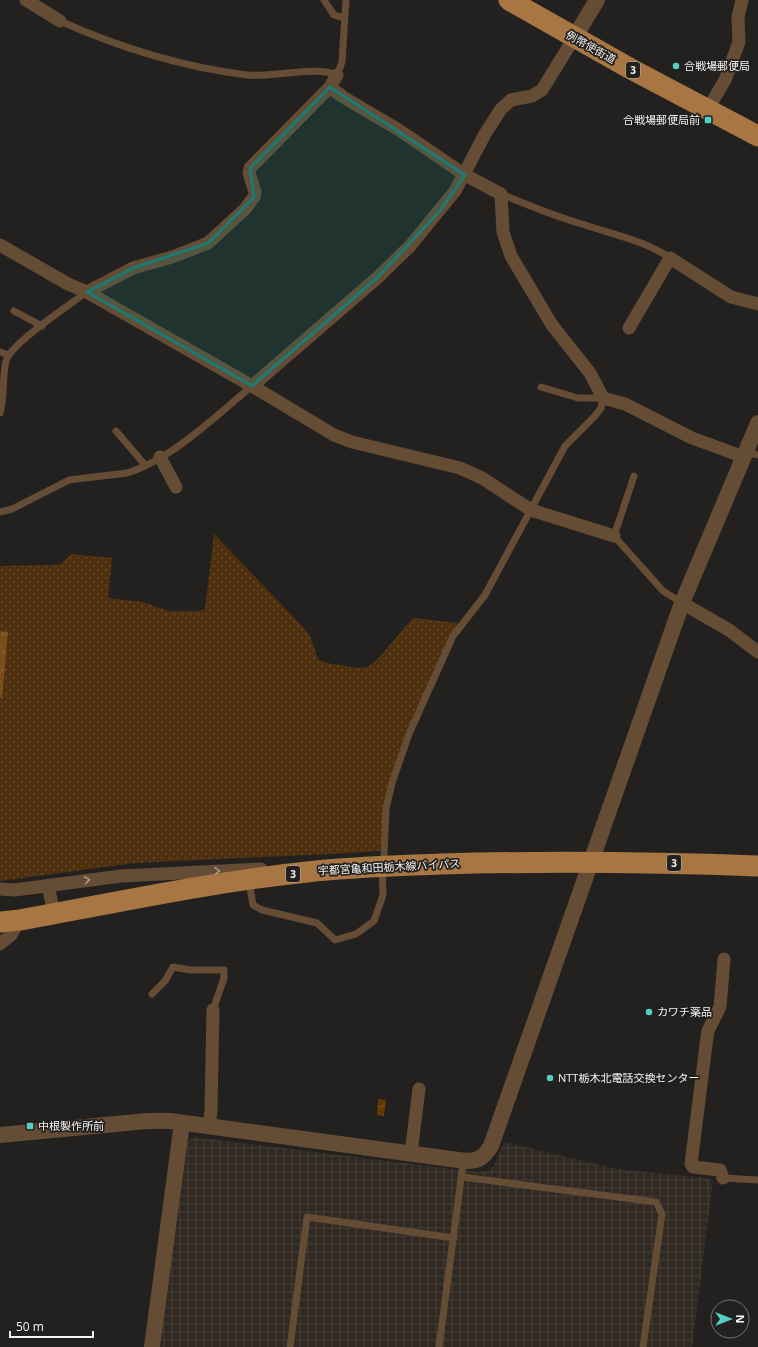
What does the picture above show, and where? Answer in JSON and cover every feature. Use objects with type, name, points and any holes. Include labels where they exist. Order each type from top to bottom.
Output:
[{"type":"main road","name":"例幣使街道","points":[[509,0],[574,38],[758,136]]},
{"type":"main road","name":"宇都宮亀和田栃木線バイパス","points":[[10,921],[249,879],[308,872],[382,866],[591,861],[758,866]]},
{"type":"street","points":[[252,386],[377,278],[410,246],[455,191],[465,175],[485,134],[501,109],[511,100],[532,96],[542,90],[597,0]]},
{"type":"street","points":[[708,109],[725,80],[739,42],[738,17],[742,0]]},
{"type":"street","points":[[31,1],[60,20]]},
{"type":"street","points":[[88,292],[133,268],[172,257],[208,242],[245,208],[254,197],[255,192],[248,173],[250,168],[330,87],[337,75]]},
{"type":"street","points":[[330,87],[343,97],[399,130],[465,175],[501,194],[503,232],[511,256],[552,325],[590,373],[603,398],[625,404],[692,438],[749,455]]},
{"type":"street","points":[[0,245],[68,284],[88,292],[252,386],[334,436],[352,442],[460,468],[482,478],[531,510],[614,536]]},
{"type":"street","points":[[629,328],[670,258],[731,297],[758,304]]},
{"type":"street","points":[[0,1135],[147,1122],[182,1123],[466,1160],[475,1161],[484,1157],[491,1146],[682,603],[749,455],[758,423]]},
{"type":"street","points":[[160,457],[176,487]]},
{"type":"street","points":[[682,603],[729,630],[758,652]]},
{"type":"street","points":[[0,889],[15,890],[120,876],[250,869],[308,872]]},
{"type":"street","points":[[48,885],[54,914]]},
{"type":"street","points":[[0,944],[11,935],[10,921]]},
{"type":"street","points":[[723,1178],[720,1170],[693,1167],[691,1164],[707,1037],[708,1031],[720,1006],[724,959]]},
{"type":"street","points":[[209,1127],[211,1110],[214,1010]]},
{"type":"street","points":[[411,1153],[419,1089]]},
{"type":"street","points":[[152,1347],[182,1123]]},
{"type":"lane","points":[[324,0],[334,14],[344,18]]},
{"type":"lane","points":[[60,20],[87,33],[190,65],[246,75],[269,76],[322,70],[337,75],[342,62],[346,0]]},
{"type":"lane","points":[[501,194],[563,218],[637,241],[661,252],[670,258]]},
{"type":"lane","points":[[0,413],[8,355],[17,345],[88,292]]},
{"type":"lane","points":[[14,311],[42,326]]},
{"type":"lane","points":[[0,352],[8,355]]},
{"type":"lane","points":[[0,512],[12,509],[69,480],[127,473],[145,465],[180,445],[252,386]]},
{"type":"lane","points":[[249,879],[253,905],[262,910],[317,923],[335,940],[356,934],[374,921],[383,895],[382,866],[388,798],[412,727],[453,636],[485,595],[565,446],[601,408],[603,398],[578,398],[541,387]]},
{"type":"lane","points":[[116,431],[145,465]]},
{"type":"lane","points":[[634,476],[614,536],[663,590],[682,603]]},
{"type":"lane","points":[[152,994],[165,981],[173,967],[190,970],[224,970],[224,978],[214,1010]]},
{"type":"lane","points":[[439,1347],[462,1177],[466,1160]]},
{"type":"lane","points":[[462,1177],[656,1202],[662,1214],[642,1347]]},
{"type":"lane","points":[[723,1178],[758,1180]]},
{"type":"lane","points":[[290,1347],[307,1218],[454,1238]]},
{"type":"highlighted area","points":[[330,87],[465,175],[440,211],[377,278],[252,386],[87,292],[133,268],[208,243],[254,197],[250,168]]},
{"type":"shaded area","points":[[214,534],[303,627],[310,636],[318,659],[325,662],[356,668],[367,667],[379,658],[414,618],[458,623],[434,670],[391,780],[382,849],[378,851],[349,853],[135,863],[0,881],[0,698],[2,697],[8,632],[0,631],[0,566],[61,564],[71,554],[112,558],[108,598],[143,602],[168,611],[200,611],[205,609]]},
{"type":"shaded area","points":[[194,1137],[477,1172],[488,1171],[494,1165],[504,1142],[617,1169],[707,1178],[713,1181],[692,1347],[160,1347],[188,1141]]},
{"type":"green space","points":[[0,631],[8,632],[2,698],[0,697]]},
{"type":"water","points":[[378,1099],[386,1100],[384,1116],[377,1115]]},
{"type":"place","name":"合戦場郵便局","points":[[676,66]]},
{"type":"place","name":"合戦場郵便局前","points":[[708,120]]},
{"type":"place","name":"カワチ薬品","points":[[649,1012]]},
{"type":"place","name":"NTT栃木北電話交換センター","points":[[550,1078]]},
{"type":"place","name":"中根製作所前","points":[[30,1126]]}]
